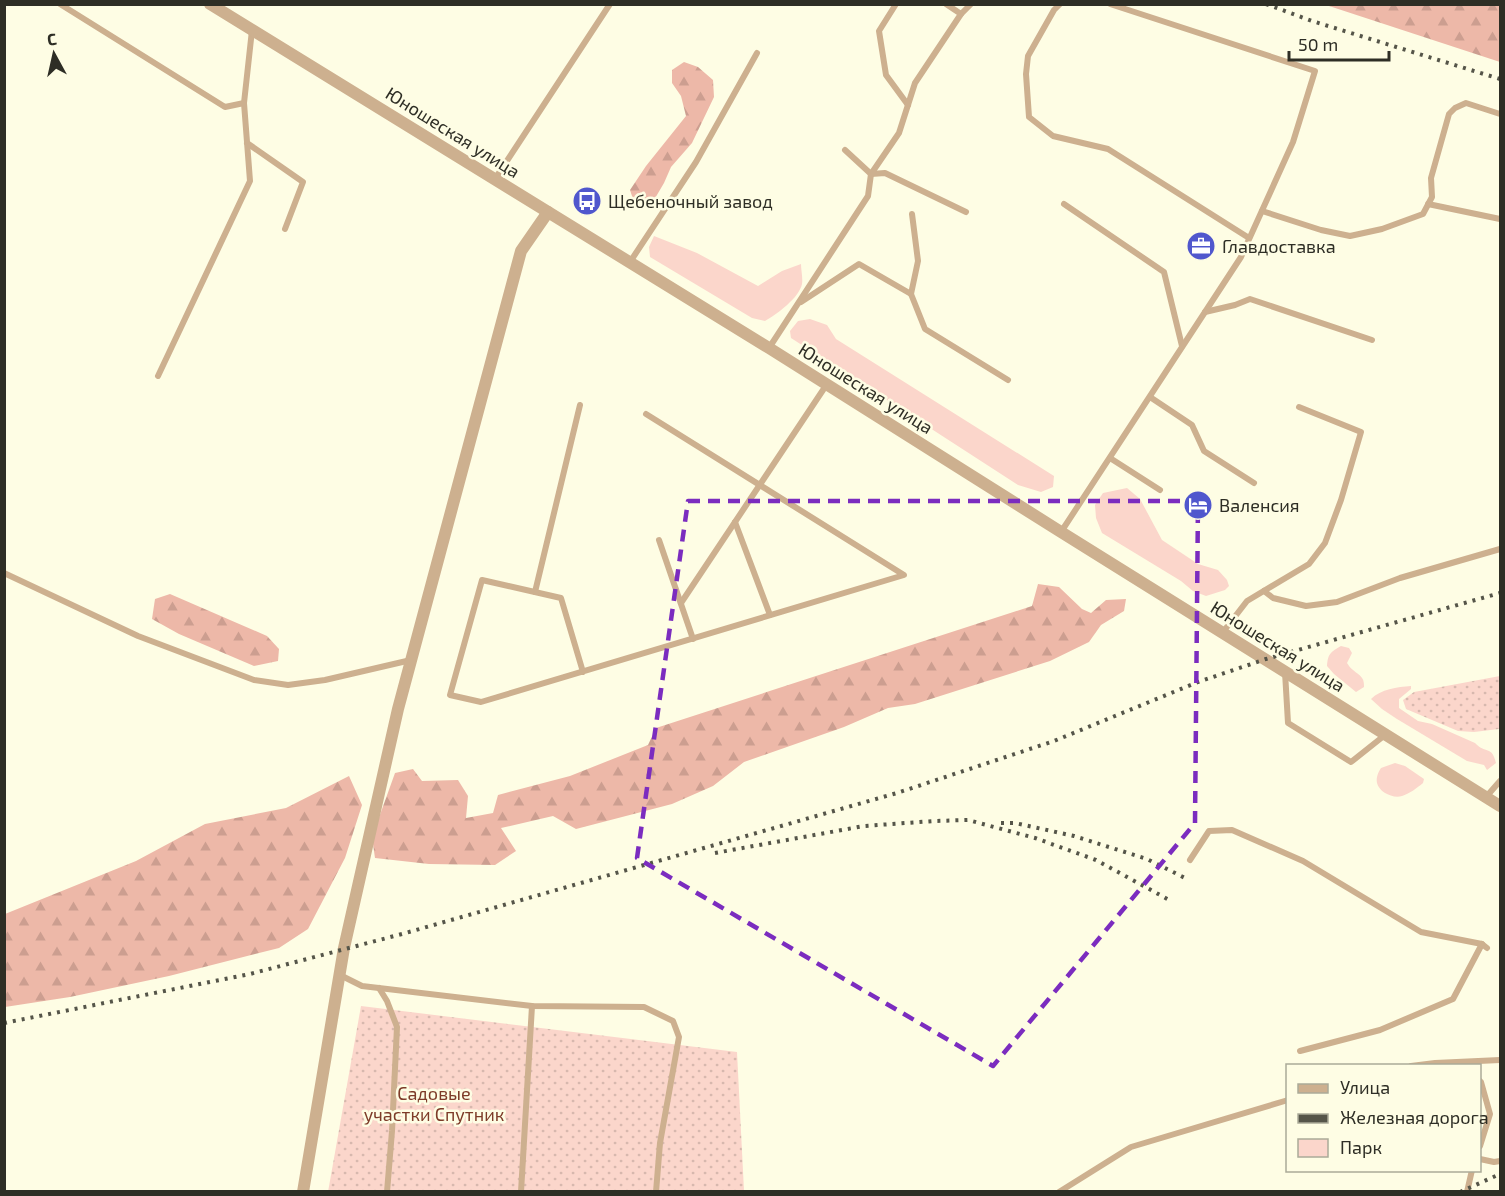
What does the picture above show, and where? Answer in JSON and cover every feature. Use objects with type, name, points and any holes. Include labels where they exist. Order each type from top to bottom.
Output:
[{"type":"street","name":"Юношеская улица","points":[[210,4],[827,384],[1500,806]]},
{"type":"street","points":[[303,1191],[344,948],[398,709],[521,251],[548,212]]},
{"type":"lane","points":[[60,4],[225,107],[244,103]]},
{"type":"lane","points":[[495,179],[610,4]]},
{"type":"lane","points":[[896,4],[879,31],[886,75],[908,105]]},
{"type":"lane","points":[[946,4],[961,14]]},
{"type":"lane","points":[[769,348],[868,196],[871,174],[898,133],[915,83],[961,14],[971,4]]},
{"type":"lane","points":[[1060,4],[1054,10],[1028,56],[1026,74],[1029,117],[1053,136],[1108,149],[1249,238]]},
{"type":"lane","points":[[1061,532],[1241,257],[1293,142],[1315,71],[1110,4]]},
{"type":"lane","points":[[158,376],[250,181],[244,103],[252,30]]},
{"type":"lane","points":[[630,262],[696,162],[757,53]]},
{"type":"lane","points":[[1262,211],[1321,230],[1350,236],[1382,229],[1423,214],[1432,197],[1431,178],[1449,114],[1466,103],[1500,114]]},
{"type":"lane","points":[[247,143],[303,182],[285,229]]},
{"type":"lane","points":[[845,150],[871,174],[885,173],[966,212]]},
{"type":"lane","points":[[1064,204],[1164,272],[1182,346]]},
{"type":"lane","points":[[1428,204],[1500,219]]},
{"type":"lane","points":[[910,294],[918,261],[912,214]]},
{"type":"lane","points":[[798,303],[859,264],[910,294],[925,329],[1008,380]]},
{"type":"lane","points":[[1205,312],[1250,299],[1372,340]]},
{"type":"lane","points":[[681,603],[827,384]]},
{"type":"lane","points":[[1150,397],[1192,425],[1204,451],[1254,483]]},
{"type":"lane","points":[[535,592],[580,405]]},
{"type":"lane","points":[[1223,632],[1247,601],[1309,564],[1325,543],[1341,500],[1361,432],[1299,407]]},
{"type":"lane","points":[[583,672],[561,598],[482,580],[450,695],[481,702],[583,672],[693,639],[904,575],[645,414]]},
{"type":"lane","points":[[1110,458],[1160,490]]},
{"type":"lane","points":[[735,522],[770,615]]},
{"type":"lane","points":[[660,540],[693,639]]},
{"type":"lane","points":[[1264,591],[1274,598],[1306,606],[1337,602],[1400,578],[1500,549]]},
{"type":"lane","points":[[4,573],[138,636],[254,680],[288,685],[325,680],[411,660]]},
{"type":"lane","points":[[1285,671],[1288,723],[1351,762],[1385,734]]},
{"type":"lane","points":[[1486,797],[1500,781]]},
{"type":"lane","points":[[1190,860],[1209,831],[1232,830],[1303,861],[1421,932],[1484,946],[1453,999],[1380,1030],[1300,1051]]},
{"type":"lane","points":[[340,975],[362,986],[532,1006],[644,1007],[673,1021],[679,1037],[660,1143],[656,1191]]},
{"type":"lane","points":[[380,988],[397,1027],[387,1191]]},
{"type":"lane","points":[[521,1191],[532,1006]]},
{"type":"lane","points":[[1454,1064],[1500,1060]]},
{"type":"lane","points":[[1481,1082],[1490,1114],[1481,1140]]},
{"type":"lane","points":[[1059,1191],[1131,1148],[1286,1100]]},
{"type":"lane","points":[[1481,1159],[1500,1161]]},
{"type":"lane","points":[[1469,1190],[1472,1172]]},
{"type":"highlighted area","points":[[688,501],[1198,501],[1195,823],[993,1066],[637,858]]},
{"type":"green space","points":[[1326,5],[1500,5],[1500,62]]},
{"type":"green space","points":[[684,62],[698,67],[713,80],[714,97],[692,143],[671,167],[654,200],[642,207],[634,202],[630,190],[686,116],[681,96],[672,83],[672,70]]},
{"type":"green space","points":[[654,236],[697,253],[758,286],[782,271],[801,264],[802,284],[797,295],[787,305],[765,321],[752,318],[650,257],[649,247]]},
{"type":"green space","points":[[810,319],[827,325],[836,339],[1054,476],[1053,487],[1041,492],[1018,485],[791,338],[790,331],[798,321]]},
{"type":"green space","points":[[1127,488],[1140,499],[1162,540],[1198,564],[1218,570],[1227,580],[1229,586],[1225,590],[1206,596],[1193,591],[1181,581],[1102,533],[1096,518],[1095,505],[1103,493]]},
{"type":"green space","points":[[1038,584],[1059,587],[1082,609],[1091,613],[1106,600],[1126,599],[1124,611],[1101,625],[1089,642],[1050,661],[915,704],[888,708],[844,727],[744,762],[713,786],[672,804],[576,829],[553,816],[501,828],[516,851],[495,865],[429,864],[375,858],[372,837],[395,773],[413,769],[422,781],[458,780],[468,796],[466,818],[493,813],[498,795],[570,776],[648,745],[656,728],[1032,606]]},
{"type":"green space","points":[[170,594],[267,636],[279,649],[278,661],[254,666],[179,634],[152,619],[155,599]]},
{"type":"green space","points":[[1341,646],[1349,648],[1352,653],[1347,663],[1364,682],[1364,687],[1356,692],[1327,666],[1331,653]]},
{"type":"green space","points":[[1500,676],[1499,729],[1458,731],[1406,709],[1403,700],[1414,692]]},
{"type":"green space","points":[[1411,686],[1411,689],[1399,699],[1399,708],[1418,721],[1432,724],[1475,743],[1490,752],[1496,763],[1487,770],[1484,765],[1467,761],[1397,719],[1371,699],[1384,691]]},
{"type":"green space","points":[[1395,763],[1405,766],[1424,779],[1423,783],[1402,796],[1391,796],[1383,792],[1377,783],[1378,773],[1381,768]]},
{"type":"green space","points":[[349,776],[362,805],[345,858],[308,929],[279,948],[169,976],[70,997],[5,1007],[5,914],[136,861],[205,824],[286,808]]},
{"type":"green space","name":"Садовые участки Спутник","points":[[361,1006],[737,1052],[744,1191],[328,1192]]},
{"type":"railway","points":[[1266,4],[1312,21],[1500,79]]},
{"type":"railway","points":[[4,1023],[250,974],[402,934],[897,793],[1054,741],[1198,682],[1266,659],[1500,593]]},
{"type":"railway","points":[[715,853],[864,826],[968,820],[1035,838],[1096,860],[1171,901]]},
{"type":"railway","points":[[1001,823],[1015,823],[1074,836],[1147,859],[1189,880]]},
{"type":"railway","points":[[1460,1192],[1500,1174]]},
{"type":"place","name":"Щебеночный завод","points":[[587,201]]},
{"type":"place","name":"Главдоставка","points":[[1201,246]]},
{"type":"place","name":"Валенсия","points":[[1198,505]]}]
